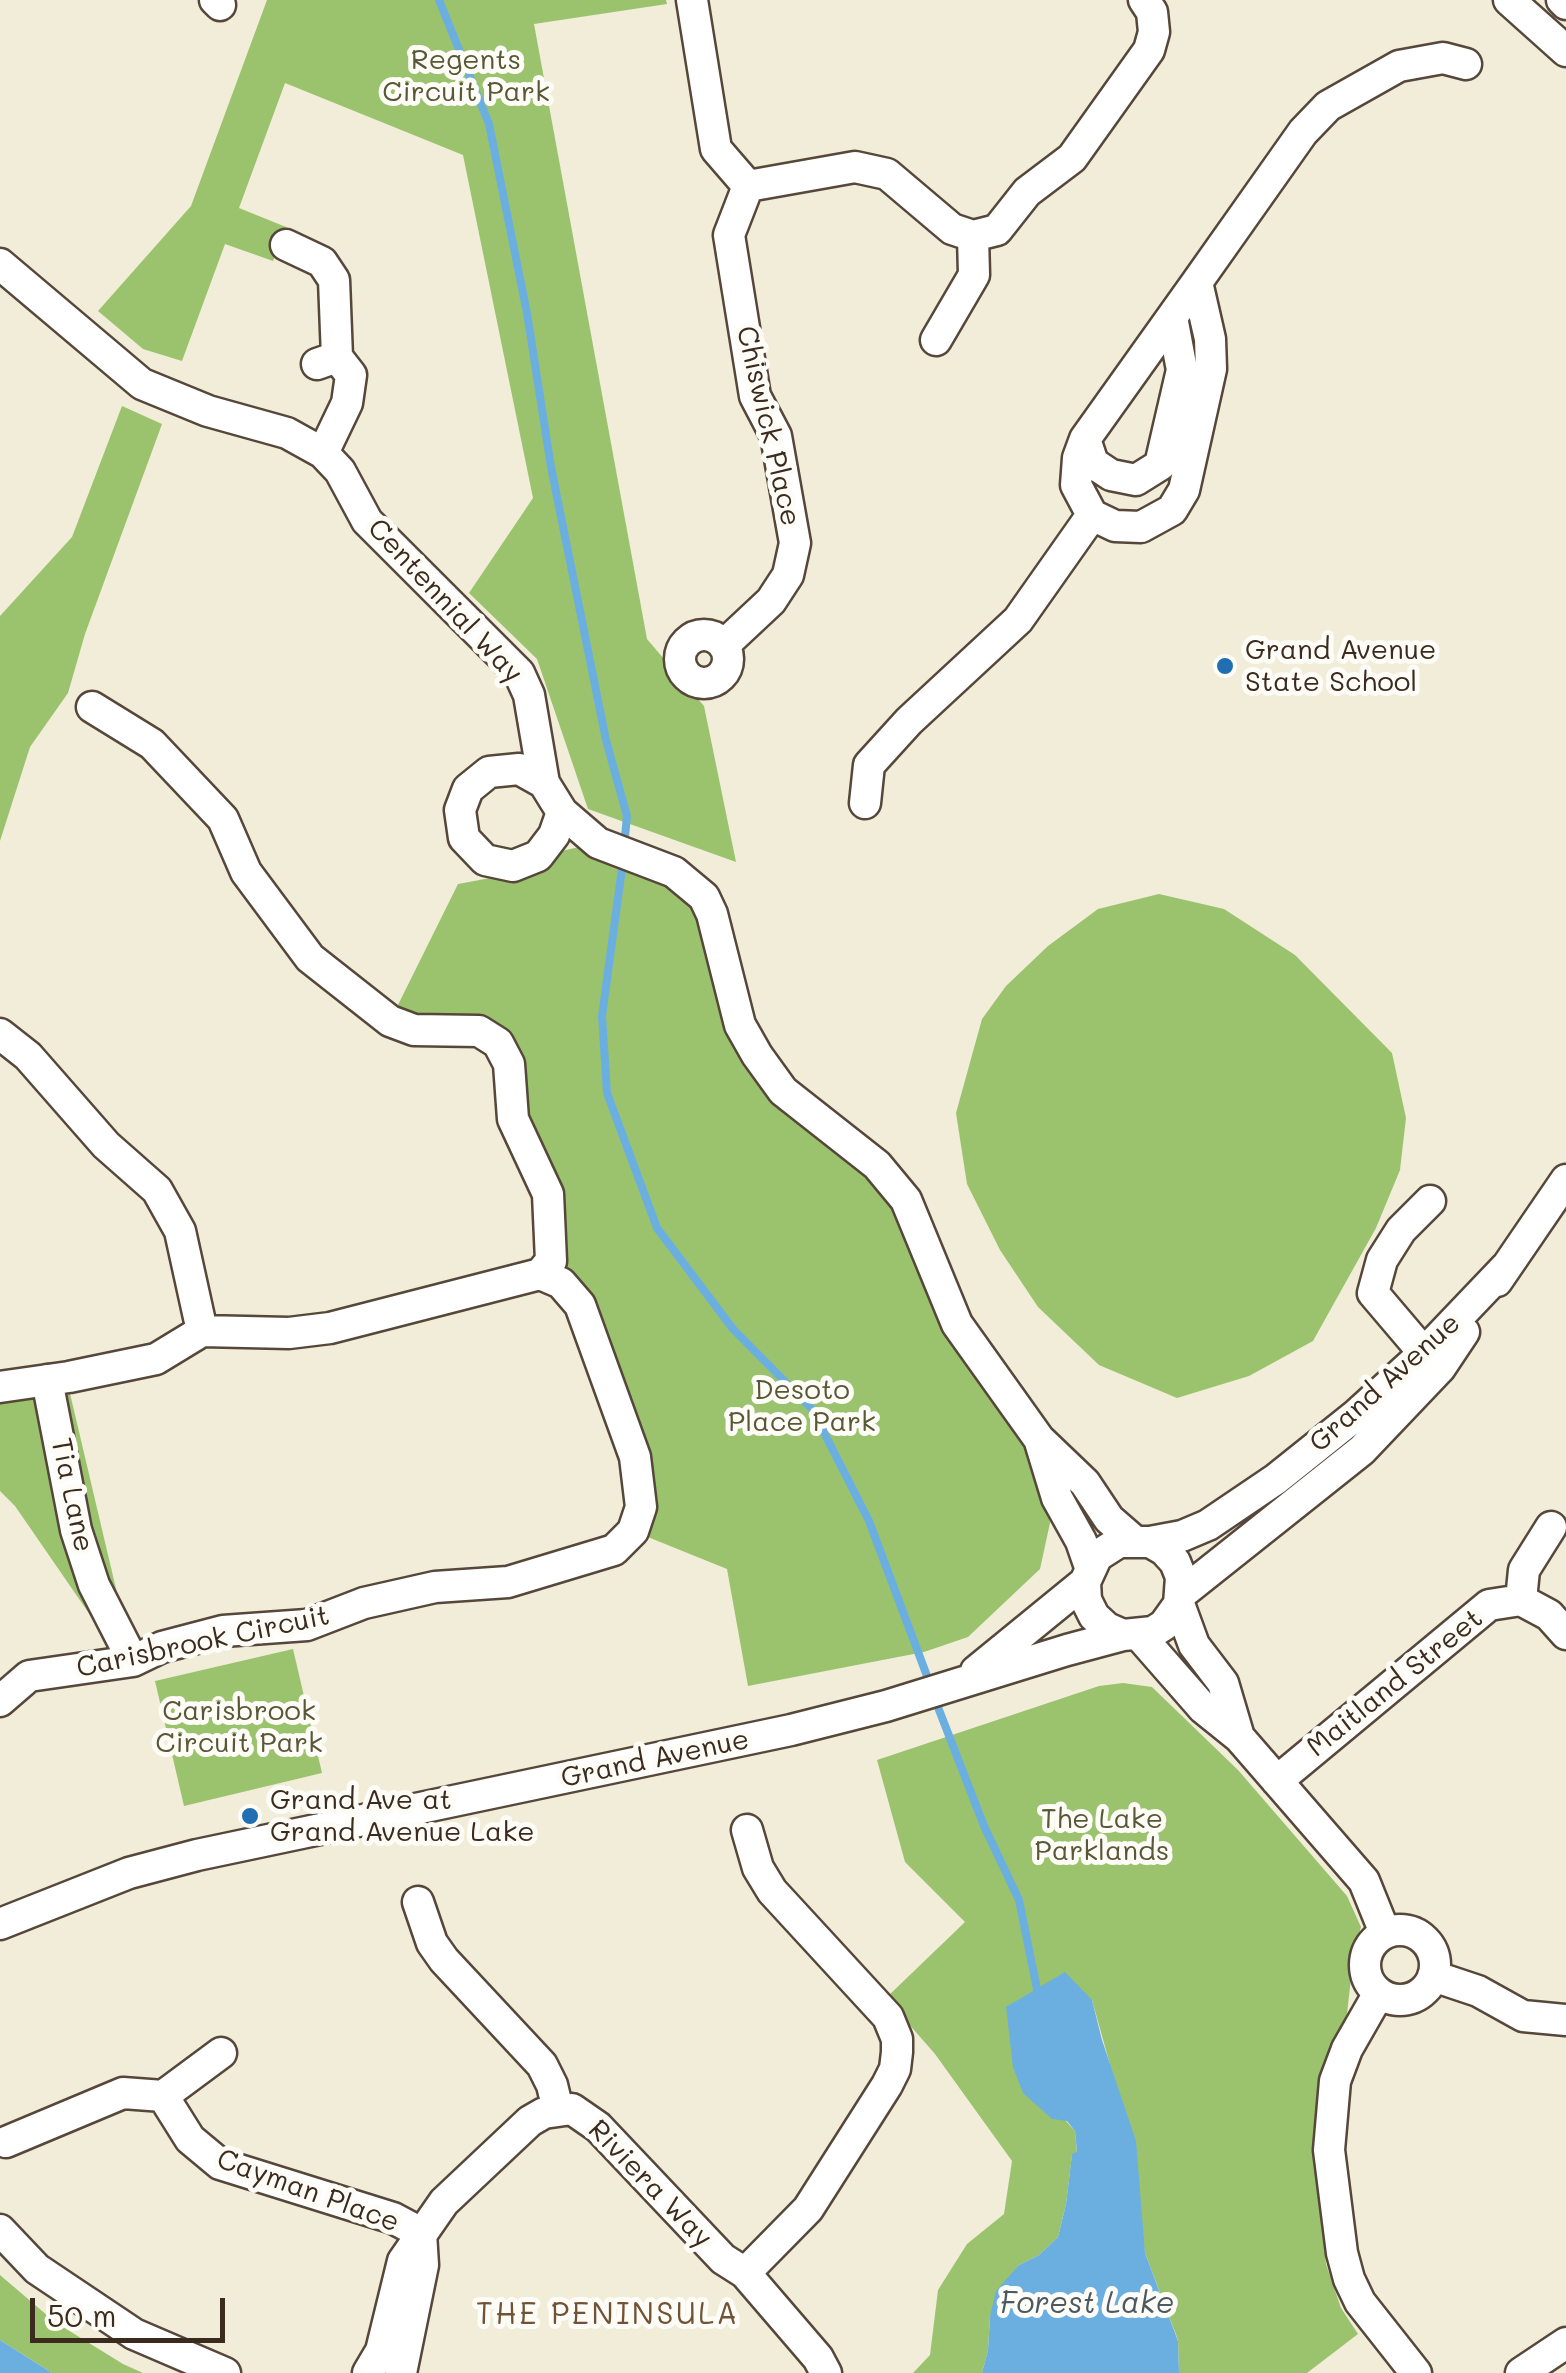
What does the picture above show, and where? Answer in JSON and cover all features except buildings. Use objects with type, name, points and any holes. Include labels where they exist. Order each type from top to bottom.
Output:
[{"type":"street","points":[[692,0],[716,149],[748,186],[856,167],[871,170],[887,174],[952,229],[973,236],[996,230],[1028,192],[1072,158],[1149,50],[1158,4]]},
{"type":"street","points":[[1510,0],[1566,50]]},
{"type":"street","points":[[1196,282],[1210,339],[1212,369],[1184,490],[1172,510],[1141,527],[1115,526],[1092,515],[1076,485],[1078,458],[1085,439],[1196,282],[1303,132],[1328,106],[1399,66],[1443,58],[1466,64]]},
{"type":"street","name":"Chiswick Place","points":[[724,645],[772,601],[788,576],[795,544],[776,436],[755,396],[730,235],[748,186]]},
{"type":"street","points":[[936,340],[974,274],[973,236]]},
{"type":"street","points":[[286,245],[322,262],[334,280],[327,361],[351,376],[346,403],[323,452]]},
{"type":"street","name":"Centennial Way","points":[[0,264],[142,384],[208,411],[287,432],[323,452],[340,471],[367,521],[518,672],[529,695],[544,782],[562,812],[606,846],[674,872],[704,897],[712,914],[740,1025],[757,1055],[783,1091],[877,1166],[906,1200],[957,1324],[1039,1439],[1084,1484],[1109,1519],[1141,1541]]},
{"type":"street","points":[[1085,439],[1093,462],[1110,475],[1136,480],[1160,466],[1182,370],[1172,317]]},
{"type":"street","points":[[864,803],[869,765],[909,721],[1018,620],[1092,515]]},
{"type":"street","points":[[0,1387],[156,1360],[202,1331],[288,1333],[330,1328],[540,1274],[550,1262],[548,1194],[513,1118],[509,1064],[498,1043],[480,1031],[414,1030],[390,1021],[310,958],[246,872],[223,820],[152,744],[92,708]]},
{"type":"street","points":[[531,722],[508,754],[468,789],[460,810],[464,838],[486,860],[513,866],[538,856],[606,846]]},
{"type":"street","points":[[489,772],[520,768],[544,782]]},
{"type":"street","points":[[538,856],[554,835],[562,812]]},
{"type":"street","points":[[0,1034],[28,1056],[106,1144],[158,1190],[180,1231],[202,1331]]},
{"type":"street","name":"Grand Avenue","points":[[0,1924],[129,1873],[197,1855],[791,1730],[1164,1625],[1180,1599],[1362,1450],[1440,1368],[1566,1180]]},
{"type":"street","points":[[1424,1353],[1373,1293],[1382,1260],[1401,1230],[1430,1201]]},
{"type":"street","name":"Grand Avenue","points":[[962,1682],[1088,1575],[1106,1548],[1182,1536],[1208,1525],[1262,1488],[1356,1415],[1424,1353],[1506,1267]]},
{"type":"street","name":"Carisbrook Circuit","points":[[0,1701],[29,1676],[133,1661],[162,1646],[223,1631],[307,1625],[364,1603],[435,1586],[508,1582],[614,1550],[634,1531],[642,1507],[634,1457],[580,1305],[561,1284],[540,1274]]},
{"type":"street","name":"Tia Lane","points":[[47,1380],[76,1530],[94,1586],[133,1661]]},
{"type":"street","name":"Centennial Way","points":[[1039,1439],[1057,1498],[1081,1541],[1088,1575]]},
{"type":"street","points":[[1551,1527],[1524,1570],[1521,1600],[1549,1616],[1566,1634]]},
{"type":"street","points":[[1141,1541],[1164,1550],[1175,1562],[1181,1578],[1180,1599],[1194,1645],[1223,1683],[1239,1738]]},
{"type":"street","points":[[1088,1575],[1086,1600],[1094,1616],[1107,1628],[1132,1636],[1203,1708],[1239,1738],[1364,1881],[1386,1933]]},
{"type":"street","name":"Maitland Street","points":[[1277,1781],[1489,1605],[1521,1600]]},
{"type":"street","points":[[745,2273],[808,2209],[887,2085],[898,2052],[888,2018],[772,1891],[758,1868],[747,1830]]},
{"type":"street","points":[[418,1902],[432,1943],[444,1960],[542,2066],[558,2110]]},
{"type":"street","points":[[1408,1930],[1427,1943],[1433,1953],[1434,1976],[1420,1993],[1410,1998],[1400,2000],[1379,1993],[1371,1984],[1366,1961],[1376,1940],[1386,1933],[1408,1930]]},
{"type":"street","points":[[1434,1976],[1478,1991],[1523,2016],[1566,2020]]},
{"type":"street","points":[[1379,1993],[1347,2049],[1335,2081],[1328,2150],[1349,2279],[1360,2302],[1416,2373]]},
{"type":"street","points":[[6,2142],[123,2093],[163,2096],[221,2052]]},
{"type":"street","name":"Cayman Place","points":[[163,2096],[190,2140],[220,2164],[393,2218],[421,2233]]},
{"type":"street","name":"Riviera Way","points":[[368,2373],[381,2350],[402,2260],[444,2202],[530,2121],[572,2109],[598,2127],[723,2259],[745,2273],[818,2358],[826,2373]]},
{"type":"street","points":[[0,2230],[37,2269],[134,2334],[225,2373]]},
{"type":"street","points":[[401,2373],[423,2266],[421,2233]]},
{"type":"street","points":[[1521,2373],[1566,2343]]},
{"type":"green space","name":"Regents Circuit Park","points":[[267,0],[666,0],[667,4],[534,24],[647,639],[704,706],[736,862],[588,809],[537,659],[469,593],[533,498],[463,155],[285,83],[239,208],[286,227],[273,261],[225,244],[182,361],[143,349],[98,311],[191,206]]},
{"type":"green space","points":[[122,406],[162,424],[85,634],[68,693],[30,747],[0,841],[0,616],[72,537]]},
{"type":"green space","name":"Desoto Place Park","points":[[598,843],[689,883],[757,1055],[877,1165],[957,1324],[1039,1439],[1050,1523],[1040,1569],[968,1637],[924,1652],[748,1686],[727,1569],[633,1531],[641,1507],[551,1261],[498,1043],[390,1021],[458,884],[512,874],[538,856]]},
{"type":"green space","points":[[1159,894],[1224,909],[1295,955],[1392,1053],[1406,1118],[1400,1170],[1376,1228],[1313,1341],[1249,1376],[1177,1398],[1099,1365],[1038,1307],[1000,1250],[967,1184],[956,1113],[982,1019],[1006,986],[1048,946],[1098,909]]},
{"type":"green space","points":[[68,1385],[133,1661],[97,1625],[15,1506],[0,1491],[0,1393]]},
{"type":"green space","name":"Carisbrook Circuit Park","points":[[293,1649],[322,1773],[184,1806],[155,1681]]},
{"type":"green space","name":"The Lake Parklands","points":[[1123,1683],[1152,1687],[1238,1770],[1347,1896],[1361,1927],[1354,1951],[1347,2014],[1320,2072],[1315,2153],[1326,2264],[1341,2308],[1358,2334],[1307,2373],[1179,2373],[1178,2340],[1145,2253],[1114,2079],[1092,2000],[1066,2121],[1075,2131],[1077,2153],[1072,2155],[1058,2237],[1039,2255],[1019,2265],[990,2316],[982,2373],[913,2373],[930,2355],[938,2290],[967,2244],[1004,2214],[1012,2161],[935,2054],[886,1998],[965,1922],[905,1862],[877,1760],[1099,1686]]},
{"type":"green space","points":[[0,2275],[55,2322],[143,2373],[52,2373],[0,2340]]},
{"type":"water","name":"Forest Lake","points":[[1065,1972],[1092,2000],[1136,2141],[1145,2253],[1178,2341],[1179,2373],[982,2373],[996,2291],[1019,2265],[1039,2255],[1058,2237],[1072,2154],[1077,2152],[1075,2131],[1067,2121],[1052,2119],[1023,2093],[1013,2067],[1006,2007]]},
{"type":"water","points":[[0,2340],[52,2373],[0,2373]]},
{"type":"waterway","points":[[439,0],[489,124],[527,313],[551,467],[606,740],[627,816],[624,847]]},
{"type":"waterway","points":[[623,861],[602,1016],[607,1093],[657,1228],[733,1329],[812,1409],[869,1521],[930,1684]]},
{"type":"waterway","points":[[934,1697],[984,1826],[1019,1900],[1038,1994]]},
{"type":"place","name":"Grand Avenue State School","points":[[1225,666]]},
{"type":"place","name":"Grand Ave at Grand Avenue Lake","points":[[250,1816]]},
{"type":"district","name":"THE PENINSULA","points":[[608,2315]]}]
